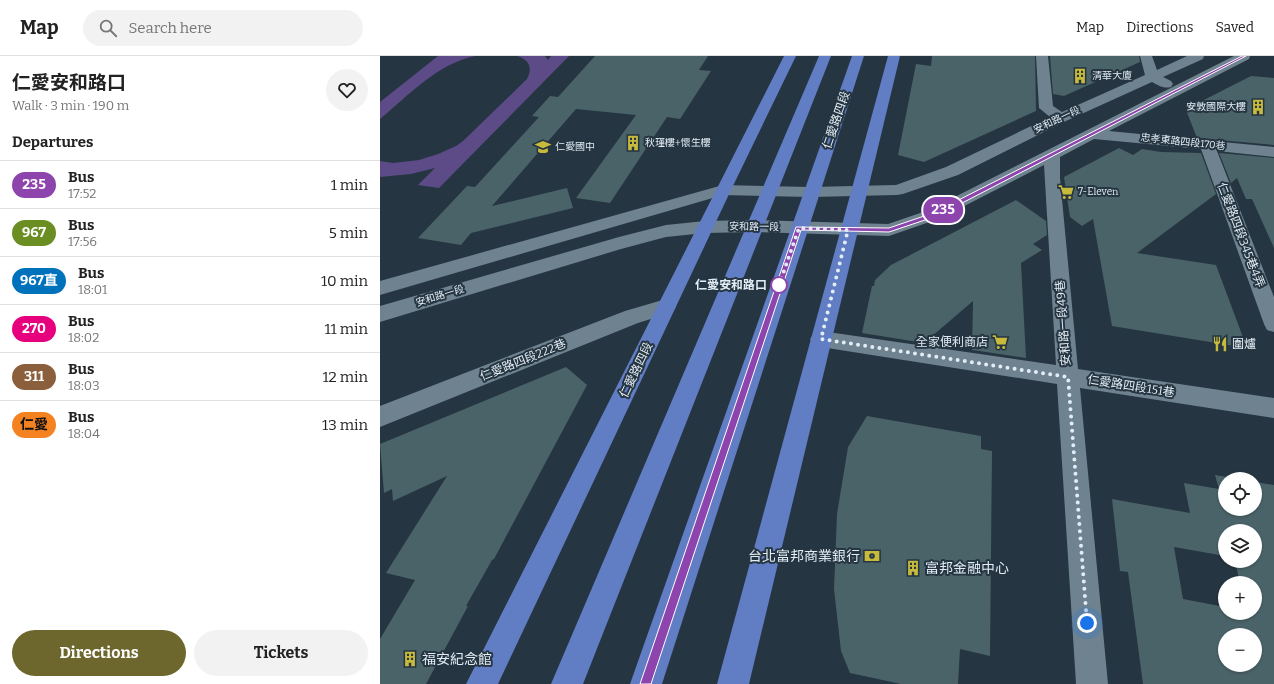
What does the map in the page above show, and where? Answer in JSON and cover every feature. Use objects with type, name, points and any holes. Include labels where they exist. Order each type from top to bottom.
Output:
[{"type":"main road","name":"仁愛路四段","points":[[482,684],[790,56]]},
{"type":"main road","points":[[567,684],[825,56]]},
{"type":"main road","name":"仁愛路四段","points":[[646,684],[858,56]]},
{"type":"main road","points":[[733,684],[848,230],[894,56]]},
{"type":"street","points":[[1042,56],[1046,108],[1061,118]]},
{"type":"street","points":[[1146,56],[1152,77],[1178,89]]},
{"type":"street","name":"安和路一段","points":[[380,288],[723,190],[769,192],[858,192],[897,190],[952,171],[1061,118],[1198,56]]},
{"type":"street","name":"安和路一段","points":[[380,314],[619,243],[666,231],[705,227],[754,226],[848,230],[889,230],[935,214],[1244,56]]},
{"type":"street","name":"忠孝東路四段170巷","points":[[1091,134],[1274,152]]},
{"type":"street","name":"仁愛路四段345巷4弄","points":[[1207,145],[1274,324]]},
{"type":"street","name":"安和路一段49巷","points":[[1052,153],[1052,178],[1092,684]]},
{"type":"street","name":"仁愛路四段222巷","points":[[380,416],[632,317],[666,308]]},
{"type":"street","name":"仁愛路四段151巷","points":[[821,339],[1274,408]]},
{"type":"shaded area","points":[[438,56],[475,56],[461,60],[436,73],[380,119],[380,102]]},
{"type":"shaded area","points":[[517,56],[545,56],[548,60],[551,56],[569,56],[439,188],[418,185],[435,168],[411,174],[380,177],[380,161],[393,163],[419,160],[438,154],[456,146],[463,141],[527,79],[530,71],[529,64]]},
{"type":"building","name":"秋瑾樓+懷生樓","points":[[595,56],[708,56],[699,70],[711,71],[680,119],[667,117],[610,203],[576,198],[636,115],[576,109],[492,206],[567,188],[573,208],[471,233],[461,245],[418,238],[467,186],[475,187],[539,117],[532,116],[550,96],[558,97]]},
{"type":"building","points":[[932,56],[1035,56],[1036,111],[924,162],[898,155],[916,64],[931,66]]},
{"type":"building","name":"清華大廈","points":[[1050,56],[1139,56],[1140,62],[1064,96],[1053,94]]},
{"type":"building","name":"安敦國際大樓","points":[[1251,76],[1274,78],[1274,145],[1197,138],[1186,110],[1194,109],[1194,105]]},
{"type":"building","points":[[1119,148],[1133,155],[1142,149],[1161,152],[1201,153],[1216,194],[1137,253],[1216,265],[1247,348],[1112,326],[1093,219],[1082,226],[1070,217],[1064,177]]},
{"type":"building","points":[[1219,153],[1274,158],[1274,248],[1252,199],[1246,199],[1237,178],[1231,183]]},
{"type":"building","points":[[1016,200],[1046,221],[1047,235],[1033,244],[1042,250],[1021,263],[1026,358],[972,350],[973,301],[924,343],[862,333],[872,286],[874,286],[875,280],[891,265]]},
{"type":"building","points":[[566,367],[587,385],[494,559],[492,560],[466,606],[468,606],[426,684],[380,684],[380,639],[415,580],[386,573],[447,476],[393,501],[392,489],[384,493],[380,444]]},
{"type":"building","name":"富邦金融中心","points":[[867,416],[981,436],[981,449],[992,451],[990,656],[960,649],[958,684],[901,684],[850,673],[841,651],[834,589],[837,514],[848,447]]},
{"type":"building","points":[[1215,475],[1218,475],[1218,486]]},
{"type":"building","points":[[1184,483],[1218,489],[1218,516],[1262,516],[1262,483],[1274,485],[1274,684],[1143,684],[1128,572],[1120,571],[1112,499],[1190,513]],"holes":[[[1218,524],[1262,524],[1262,568],[1237,568],[1238,576],[1262,576],[1262,620],[1218,620],[1218,606],[1183,599],[1174,547],[1218,555]]]},
{"type":"bus line","name":"235","points":[[646,684],[799,228],[889,230],[935,214],[1244,56]]},
{"type":"place","name":"清華大廈","points":[[1080,76]]},
{"type":"place","name":"安敦國際大樓","points":[[1258,107]]},
{"type":"place","name":"秋瑾樓+懷生樓","points":[[633,143]]},
{"type":"place","name":"仁愛國中","points":[[543,147]]},
{"type":"place","name":"7-Eleven","points":[[1066,192]]},
{"type":"place","name":"仁愛安和路口","points":[[779,285]]},
{"type":"place","name":"全家便利商店","points":[[1000,342]]},
{"type":"place","name":"圍爐","points":[[1220,344]]},
{"type":"place","name":"台北富邦商業銀行","points":[[872,556]]},
{"type":"place","name":"富邦金融中心","points":[[913,568]]},
{"type":"place","name":"福安紀念館","points":[[410,659]]},
{"type":"route","points":[[779,285],[799,228],[848,230],[838,277],[832,294],[821,339],[1068,377],[1087,623]]}]
